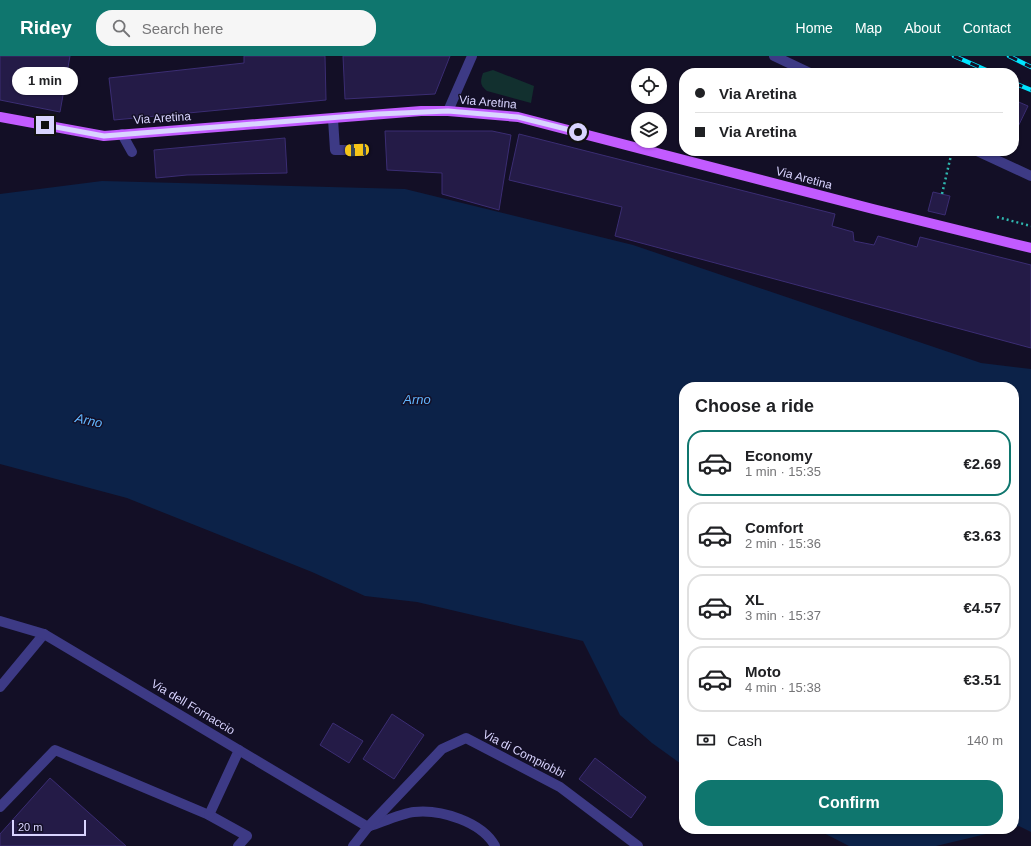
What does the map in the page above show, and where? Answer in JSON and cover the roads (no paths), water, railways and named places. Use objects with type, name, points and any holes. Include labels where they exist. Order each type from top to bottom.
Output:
[{"type":"main road","name":"Via Aretina","points":[[0,117],[104,136],[421,111],[448,111],[518,117],[873,209],[1031,248]]},
{"type":"street","points":[[448,111],[472,56]]},
{"type":"street","points":[[774,56],[799,68]]},
{"type":"street","points":[[333,119],[335,150],[357,150]]},
{"type":"street","points":[[122,134],[132,152]]},
{"type":"street","points":[[988,156],[1031,176]]},
{"type":"street","name":"Via dell Fornaccio","points":[[0,621],[44,634],[368,827]]},
{"type":"street","points":[[0,687],[44,634]]},
{"type":"street","name":"Via di Compiobbi","points":[[353,846],[368,827],[442,749],[466,738],[560,787],[638,846]]},
{"type":"street","points":[[0,807],[55,750],[209,815],[247,836],[238,846]]},
{"type":"street","points":[[209,815],[239,750]]},
{"type":"street","points":[[368,827],[413,812],[428,812],[454,816],[476,826],[493,841],[496,846]]},
{"type":"water","name":"Arno","points":[[102,181],[405,189],[633,245],[981,363],[1031,369],[1031,832],[1019,826],[1019,382],[679,382],[679,762],[652,743],[620,715],[583,641],[417,602],[365,596],[312,572],[127,498],[0,464],[0,194]]},
{"type":"water","points":[[826,834],[986,834],[936,846],[849,846]]},
{"type":"railway","points":[[954,56],[982,68]]},
{"type":"railway","points":[[1009,56],[1031,67]]},
{"type":"railway","points":[[1019,85],[1031,90]]}]
